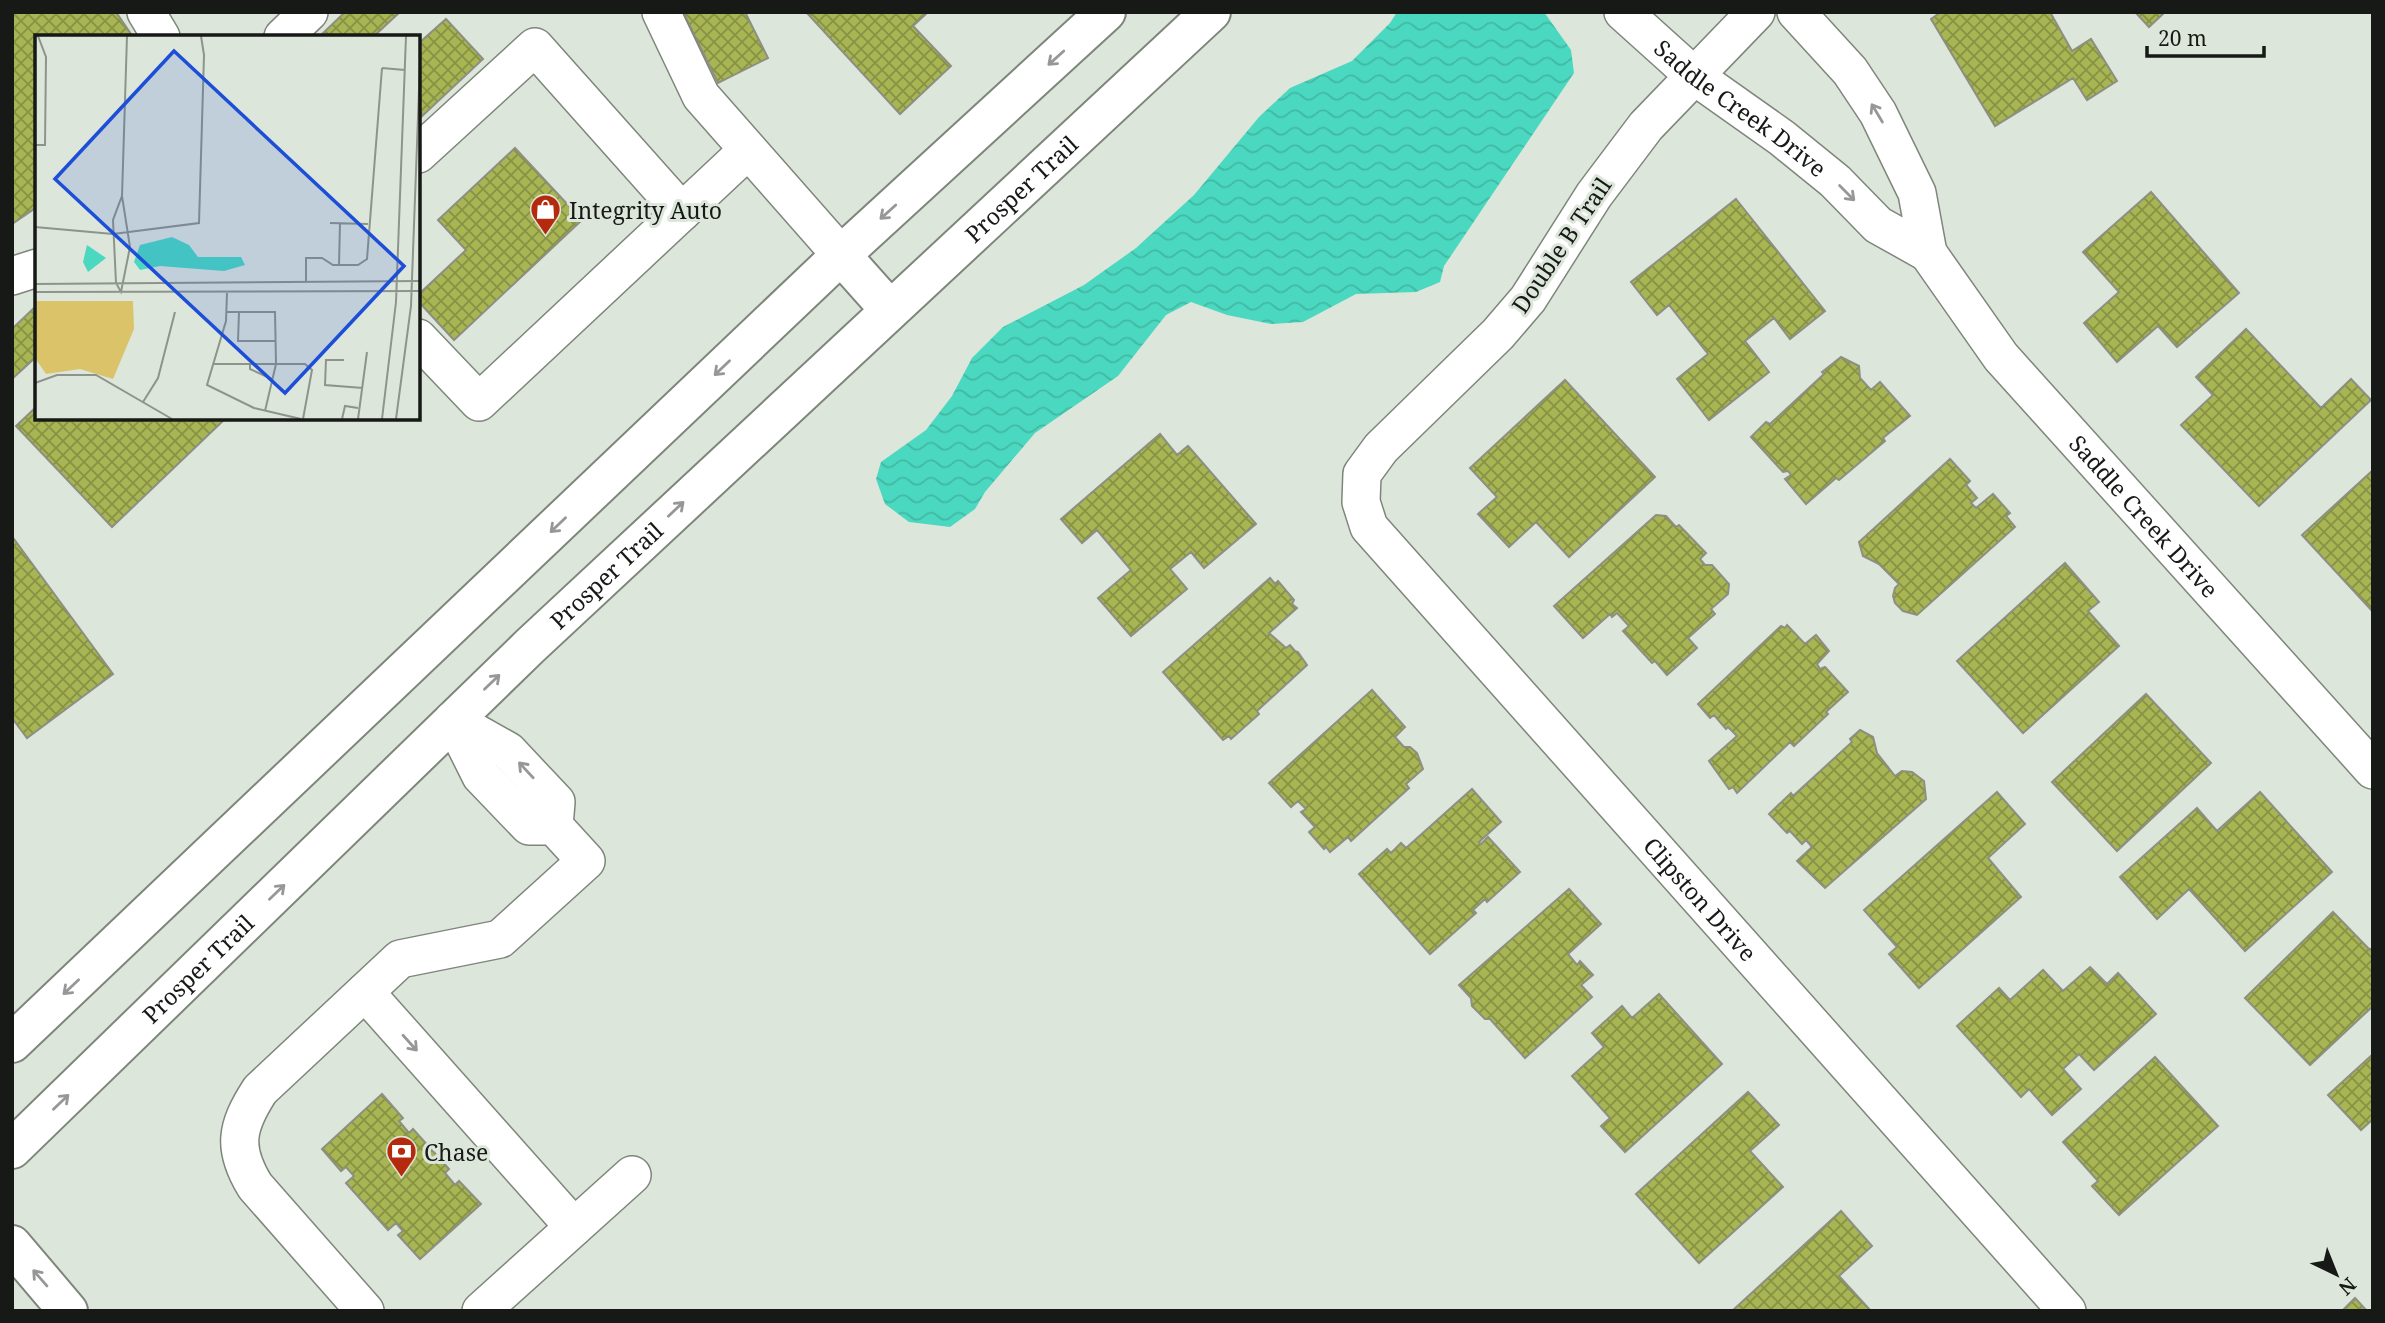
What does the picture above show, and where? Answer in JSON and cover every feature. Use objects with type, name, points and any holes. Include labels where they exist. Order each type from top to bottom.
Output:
[{"type":"main road","points":[[12,1043],[841,255],[1106,12]]},
{"type":"main road","name":"Prosper Trail","points":[[12,1149],[530,646],[1211,12]]},
{"type":"main road","points":[[841,255],[890,310]]},
{"type":"main road","points":[[12,1245],[68,1311]]},
{"type":"street","points":[[285,35],[309,12]]},
{"type":"street","points":[[661,12],[701,96],[841,255]]},
{"type":"street","name":"Saddle Creek Drive","points":[[1623,12],[1693,75],[1782,138],[1835,181],[1878,225],[1928,253]]},
{"type":"street","name":"Double B Trail","points":[[1362,474],[1381,447],[1498,334],[1528,299],[1594,195],[1646,126],[1756,12]]},
{"type":"street","name":"Saddle Creek Drive","points":[[1796,12],[1850,71],[1878,113],[1917,192],[1928,253],[2001,357],[2373,770]]},
{"type":"street","points":[[420,152],[535,47],[682,212]]},
{"type":"street","points":[[420,340],[479,402],[748,150]]},
{"type":"street","points":[[12,276],[35,269]]},
{"type":"street","name":"Clipston Drive","points":[[1362,474],[1361,502],[1370,527],[2067,1311]]},
{"type":"street","points":[[366,1311],[254,1186],[243,1167],[240,1150],[240,1129],[248,1109],[260,1090],[400,959],[500,939],[586,860],[554,826],[529,826],[481,776],[453,720]]},
{"type":"street","points":[[365,992],[574,1227]]},
{"type":"street","points":[[481,1311],[632,1175]]},
{"type":"water","points":[[1397,12],[1544,12],[1571,50],[1574,73],[1444,266],[1440,282],[1416,292],[1356,294],[1303,322],[1271,324],[1227,315],[1191,302],[1166,315],[1118,376],[1035,433],[985,492],[975,509],[950,527],[909,522],[885,504],[876,479],[881,462],[926,430],[952,396],[972,358],[1003,327],[1084,285],[1136,248],[1194,195],[1259,117],[1290,88],[1352,61],[1390,23]]},
{"type":"building","points":[[12,12],[116,12],[132,35],[35,35],[35,208],[12,224]]},
{"type":"building","points":[[345,12],[400,12],[375,35],[321,35]]},
{"type":"building","points":[[683,12],[745,12],[768,58],[718,83]]},
{"type":"building","points":[[806,12],[928,12],[913,26],[951,66],[900,114]]},
{"type":"building","points":[[1941,12],[2050,12],[2072,51],[2091,39],[2117,81],[2087,100],[2073,78],[1995,126],[1931,19]]},
{"type":"building","points":[[2135,12],[2165,12],[2149,27]]},
{"type":"building","points":[[446,19],[483,59],[420,118],[420,42]]},
{"type":"building","points":[[515,148],[582,220],[454,340],[420,303],[420,293],[466,250],[438,220]]},
{"type":"building","points":[[2151,192],[2239,293],[2177,347],[2158,326],[2117,362],[2084,323],[2119,292],[2083,252]]},
{"type":"building","points":[[1736,199],[1825,311],[1790,339],[1774,318],[1745,341],[1769,372],[1709,420],[1677,379],[1708,354],[1669,305],[1657,315],[1631,282]]},
{"type":"building","points":[[35,307],[35,358],[12,379],[12,329]]},
{"type":"building","points":[[2246,329],[2321,408],[2351,379],[2371,400],[2259,506],[2181,425],[2213,395],[2196,377]]},
{"type":"building","points":[[1841,357],[1859,366],[1860,378],[1871,390],[1880,382],[1910,416],[1839,480],[1836,478],[1806,504],[1785,479],[1791,475],[1788,471],[1783,472],[1751,437],[1766,422],[1770,424],[1824,374],[1822,372]]},
{"type":"building","points":[[1565,380],[1655,477],[1569,557],[1536,522],[1509,547],[1478,514],[1497,497],[1470,468]]},
{"type":"building","points":[[35,408],[35,420],[224,420],[112,527],[16,426]]},
{"type":"building","points":[[1160,434],[1177,455],[1188,446],[1256,524],[1204,568],[1191,552],[1170,569],[1187,589],[1131,636],[1098,598],[1131,570],[1097,530],[1082,543],[1061,519]]},
{"type":"building","points":[[1950,459],[1970,481],[1966,485],[1977,498],[1971,503],[1976,508],[1993,494],[2010,513],[2006,516],[2015,527],[1917,615],[1903,611],[1895,603],[1893,596],[1899,584],[1879,564],[1863,556],[1859,542]]},
{"type":"building","points":[[2373,470],[2373,612],[2302,535]]},
{"type":"building","points":[[1656,515],[1666,516],[1676,527],[1679,525],[1706,553],[1700,559],[1705,565],[1712,565],[1729,584],[1728,594],[1711,609],[1715,614],[1688,638],[1697,648],[1667,675],[1655,661],[1652,663],[1623,631],[1629,626],[1617,613],[1612,617],[1610,614],[1583,638],[1554,606]]},
{"type":"building","points":[[14,539],[113,674],[27,738],[12,718]]},
{"type":"building","points":[[2065,563],[2099,602],[2088,611],[2119,646],[2023,733],[1957,661]]},
{"type":"building","points":[[1270,578],[1275,584],[1278,581],[1294,600],[1292,604],[1297,608],[1269,633],[1286,648],[1290,645],[1307,665],[1231,739],[1229,736],[1223,740],[1163,672]]},
{"type":"building","points":[[1787,625],[1805,644],[1816,635],[1829,651],[1817,664],[1820,669],[1825,667],[1848,692],[1794,746],[1790,742],[1737,793],[1733,787],[1729,789],[1709,761],[1737,736],[1728,727],[1726,729],[1714,715],[1710,718],[1698,704],[1781,626],[1785,628]]},
{"type":"building","points":[[1372,690],[1405,727],[1395,737],[1404,747],[1410,747],[1417,753],[1423,769],[1406,784],[1409,788],[1351,841],[1348,837],[1330,852],[1309,832],[1315,827],[1301,812],[1306,809],[1298,801],[1291,807],[1269,783]]},
{"type":"building","points":[[2146,694],[2211,763],[2117,851],[2052,782]]},
{"type":"building","points":[[1860,730],[1873,737],[1877,753],[1895,776],[1902,771],[1912,772],[1924,781],[1926,799],[1825,888],[1797,861],[1812,847],[1806,840],[1802,844],[1790,831],[1787,833],[1769,814],[1791,793],[1793,796],[1852,742],[1850,739]]},
{"type":"building","points":[[1472,789],[1501,822],[1479,842],[1481,844],[1488,837],[1520,872],[1487,902],[1485,899],[1473,910],[1476,913],[1430,954],[1359,874],[1387,849],[1391,853],[1401,843],[1406,848]]},
{"type":"building","points":[[1997,792],[2025,824],[1988,858],[2021,897],[1919,988],[1889,954],[1897,947],[1864,910]]},
{"type":"building","points":[[2260,792],[2332,872],[2245,951],[2189,889],[2157,919],[2120,877],[2197,808],[2217,831]]},
{"type":"building","points":[[1569,889],[1601,924],[1568,954],[1577,965],[1580,961],[1593,975],[1581,985],[1592,997],[1525,1058],[1490,1019],[1485,1019],[1472,1006],[1471,998],[1459,985]]},
{"type":"building","points":[[2333,912],[2370,950],[2373,947],[2373,1006],[2310,1065],[2245,998]]},
{"type":"building","points":[[2090,967],[2107,984],[2118,973],[2156,1014],[2094,1070],[2079,1054],[2063,1069],[2081,1089],[2052,1115],[2029,1089],[2021,1097],[1957,1026],[1999,988],[2010,1000],[2043,970],[2063,991]]},
{"type":"building","points":[[1659,994],[1722,1064],[1625,1152],[1601,1126],[1610,1118],[1572,1076],[1604,1047],[1592,1033],[1622,1006],[1632,1018]]},
{"type":"building","points":[[2373,1054],[2373,1119],[2361,1130],[2328,1095]]},
{"type":"building","points":[[2155,1057],[2218,1126],[2119,1215],[2092,1186],[2098,1181],[2063,1142]]},
{"type":"building","points":[[1748,1092],[1779,1125],[1750,1151],[1783,1187],[1699,1263],[1636,1194]]},
{"type":"building","name":"Chase","points":[[382,1094],[403,1118],[399,1121],[409,1133],[413,1129],[449,1169],[445,1173],[455,1185],[459,1181],[481,1204],[420,1259],[398,1235],[403,1231],[396,1223],[388,1230],[346,1183],[354,1176],[346,1167],[341,1171],[322,1149]]},
{"type":"building","points":[[1841,1211],[1872,1246],[1839,1276],[1871,1311],[1732,1311]]},
{"type":"building","points":[[2355,1298],[2367,1311],[2342,1311]]},
{"type":"place","name":"Integrity Auto","points":[[546,237]]},
{"type":"place","name":"Chase","points":[[401,1179]]}]
